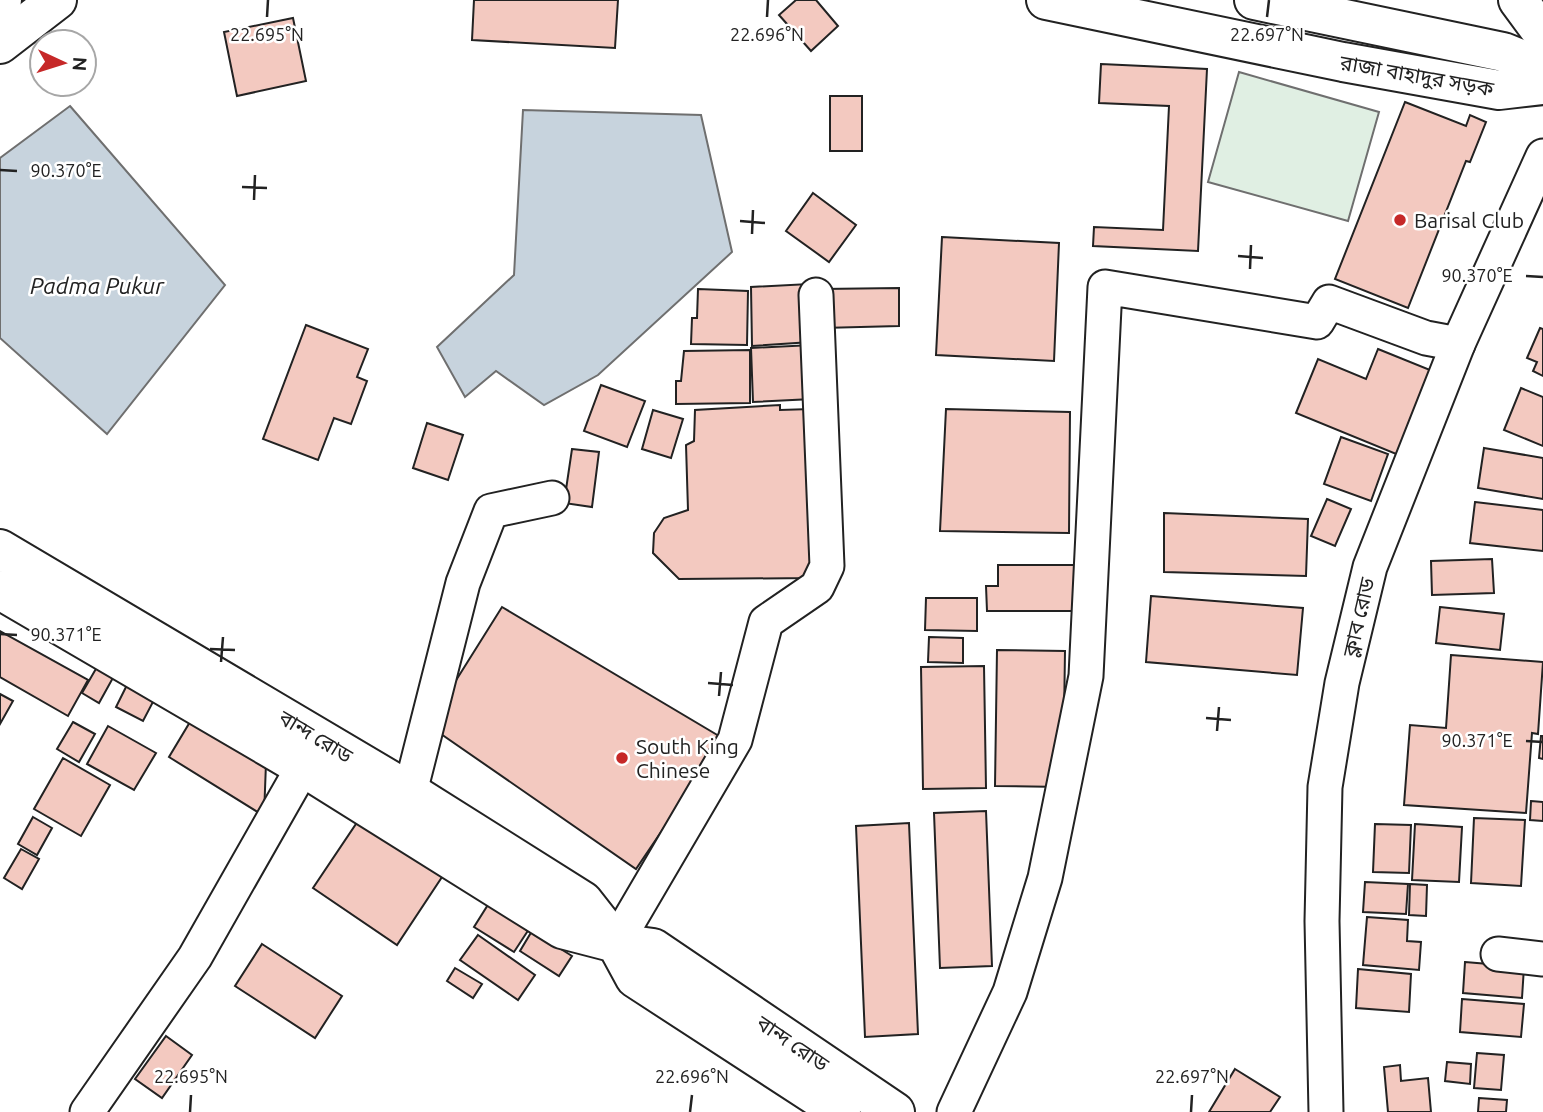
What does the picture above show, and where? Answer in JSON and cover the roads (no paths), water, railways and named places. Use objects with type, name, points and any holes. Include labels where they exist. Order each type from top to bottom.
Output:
[{"type":"main road","points":[[0,44],[57,0]]},
{"type":"main road","name":"রাজা বাহাদুর সড়ক","points":[[1046,0],[1343,62],[1499,90],[1543,85]]},
{"type":"main road","name":"রাজা বাহাদুর সড়ক","points":[[1254,0],[1503,52],[1543,68]]},
{"type":"main road","points":[[1518,0],[1543,34]]},
{"type":"main road","name":"বান্দ রোড","points":[[0,549],[410,792],[583,901],[616,943],[635,978],[841,1112]]},
{"type":"main road","name":"বান্দ রোড","points":[[0,590],[303,766],[562,929],[616,943],[653,948],[895,1112]]},
{"type":"street","name":"ক্লাব রোড","points":[[1326,1112],[1322,921],[1325,787],[1342,683],[1370,567],[1458,344],[1543,156]]},
{"type":"street","points":[[954,1112],[1010,992],[1037,903],[1086,676],[1105,287],[1317,322],[1329,302],[1426,338],[1458,344]]},
{"type":"street","points":[[616,943],[736,740],[766,621],[817,587],[827,566],[816,295]]},
{"type":"street","points":[[410,792],[463,583],[491,511],[552,498]]},
{"type":"street","points":[[88,1112],[195,957],[303,766]]},
{"type":"street","points":[[1498,954],[1543,959]]},
{"type":"water","name":"Padma Pukur","points":[[70,106],[225,285],[107,434],[0,338],[0,158]]},
{"type":"water","points":[[523,110],[701,115],[732,252],[598,375],[544,405],[496,371],[465,397],[437,347],[514,275]]},
{"type":"place","name":"Barisal Club","points":[[1400,220]]},
{"type":"place","name":"South King Chinese","points":[[622,758]]}]
